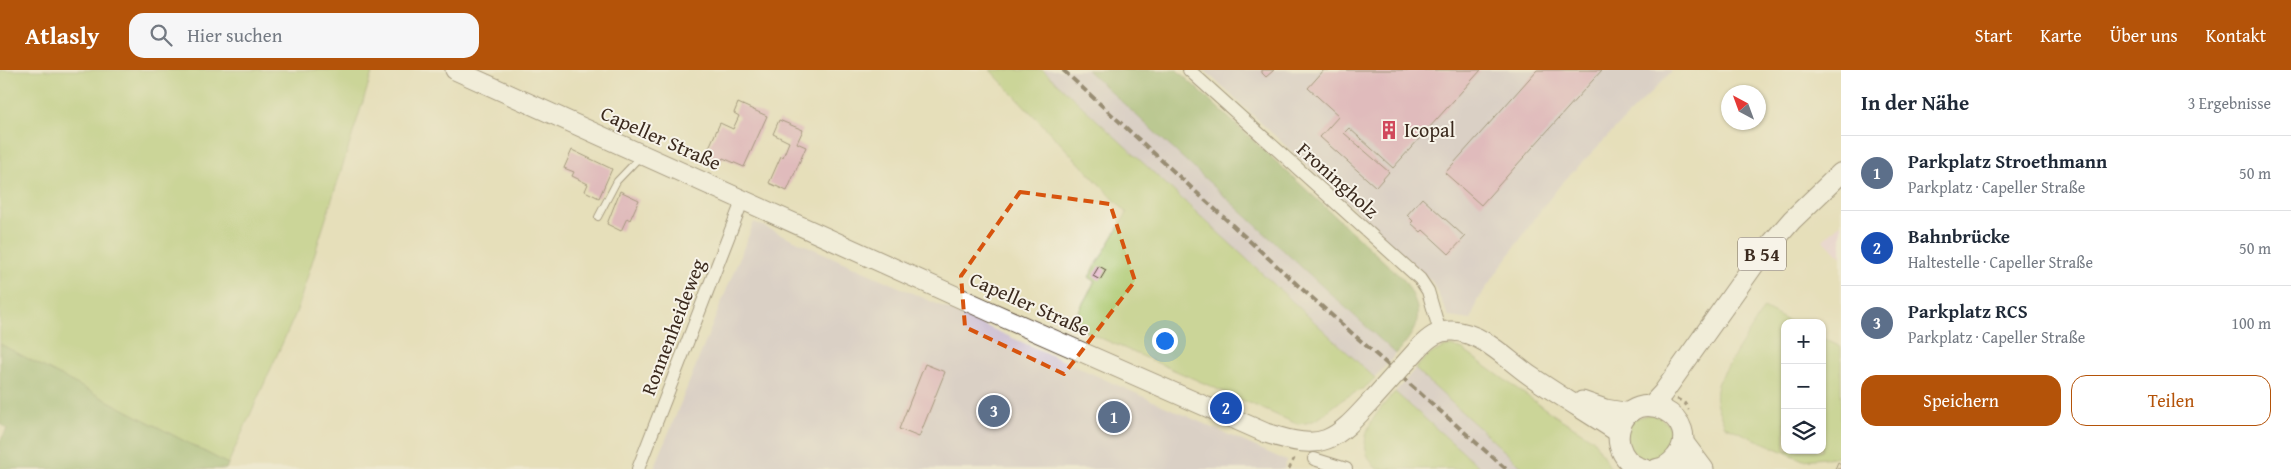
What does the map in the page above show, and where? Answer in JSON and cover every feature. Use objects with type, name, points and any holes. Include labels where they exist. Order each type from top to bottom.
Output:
[{"type":"main road","name":"B 54","points":[[1671,406],[1696,346],[1758,259],[1792,220],[1841,173]]},
{"type":"main road","points":[[1633,466],[1618,442],[1618,433],[1622,422],[1630,413],[1644,406],[1671,406],[1679,422],[1683,441],[1680,452],[1672,467]]},
{"type":"street","name":"Capeller Straße","points":[[455,70],[1232,418],[1285,439],[1304,443],[1314,457],[1373,399],[1418,349],[1433,335],[1440,332]]},
{"type":"street","name":"Froningholz","points":[[1189,70],[1420,279],[1428,291],[1440,332]]},
{"type":"street","name":"Ronnenheideweg","points":[[638,469],[743,199]]},
{"type":"street","points":[[1440,332],[1459,332],[1478,338],[1618,433]]},
{"type":"street","points":[[1555,391],[1604,409],[1630,413]]},
{"type":"street","points":[[1683,441],[1704,469]]},
{"type":"street","points":[[1314,457],[1346,469]]},
{"type":"lane","points":[[598,217],[618,181],[642,154]]},
{"type":"highlighted area","points":[[1020,192],[1110,204],[1135,281],[1064,374],[965,327],[961,276]]},
{"type":"shaded area","points":[[1043,70],[1087,70],[1396,354],[1375,378]]},
{"type":"shaded area","points":[[1204,70],[1673,70],[1561,184],[1477,301],[1471,320],[1449,317],[1432,282]]},
{"type":"shaded area","points":[[754,222],[1287,461],[1284,469],[654,469]]},
{"type":"shaded area","points":[[1841,223],[1841,257],[1823,240]]},
{"type":"shaded area","points":[[1415,369],[1524,469],[1482,469],[1395,392]]},
{"type":"green space","points":[[0,70],[373,70],[296,313],[228,464],[0,344]]},
{"type":"green space","points":[[990,70],[1043,70],[1375,378],[1362,389],[1342,400],[1312,422],[1297,424],[1071,325],[1095,281],[1089,277],[1127,213]]},
{"type":"green space","points":[[1087,70],[1177,70],[1404,280],[1415,301],[1417,318],[1411,335],[1396,354]]},
{"type":"green space","points":[[1764,308],[1785,319],[1781,319],[1781,450],[1725,426],[1716,399],[1718,382]]},
{"type":"green space","points":[[1826,340],[1841,347],[1841,458],[1803,460],[1789,454],[1826,454]]},
{"type":"green space","points":[[0,344],[228,464],[226,469],[0,469],[0,441],[7,429],[0,424]]},
{"type":"green space","points":[[1451,346],[1463,350],[1551,413],[1593,439],[1611,469],[1524,469],[1415,369],[1431,354]]},
{"type":"green space","points":[[1395,392],[1482,469],[1377,469],[1369,459],[1366,448],[1368,428],[1380,409]]},
{"type":"green space","points":[[1654,413],[1671,427],[1674,441],[1669,454],[1651,464],[1631,457],[1625,431],[1633,419]]},
{"type":"building","points":[[1262,70],[1274,70],[1266,77]]},
{"type":"building","name":"Icopal","points":[[1324,70],[1481,70],[1393,168],[1349,128],[1344,133],[1389,172],[1376,187],[1320,137],[1339,116],[1308,88]]},
{"type":"building","points":[[1537,70],[1602,70],[1481,205],[1445,173]]},
{"type":"building","points":[[738,103],[767,116],[744,167],[723,158],[720,163],[709,158],[711,153],[707,152],[720,123],[733,129],[739,116],[734,113]]},
{"type":"building","points":[[779,120],[803,130],[797,143],[806,147],[787,191],[769,183],[789,142],[773,134]]},
{"type":"building","points":[[572,150],[612,169],[599,198],[585,191],[588,184],[572,176],[574,172],[564,168]]},
{"type":"building","points":[[620,191],[639,200],[630,220],[627,218],[621,231],[607,224]]},
{"type":"building","points":[[1422,198],[1465,237],[1449,254],[1423,230],[1421,232],[1411,223],[1413,221],[1407,215]]},
{"type":"building","points":[[1099,266],[1106,270],[1100,280],[1093,276]]},
{"type":"building","points":[[925,364],[945,372],[919,437],[899,429]]},
{"type":"building","points":[[1838,462],[1841,464],[1841,469],[1835,469]]},
{"type":"railway","points":[[1063,70],[1302,289],[1506,469]]},
{"type":"place","name":"Icopal","points":[[1389,130]]},
{"type":"place","name":"Bahnbrücke","points":[[1226,408]]},
{"type":"place","name":"Parkplatz RCS","points":[[994,411]]},
{"type":"place","name":"Parkplatz Stroethmann","points":[[1114,417]]}]
